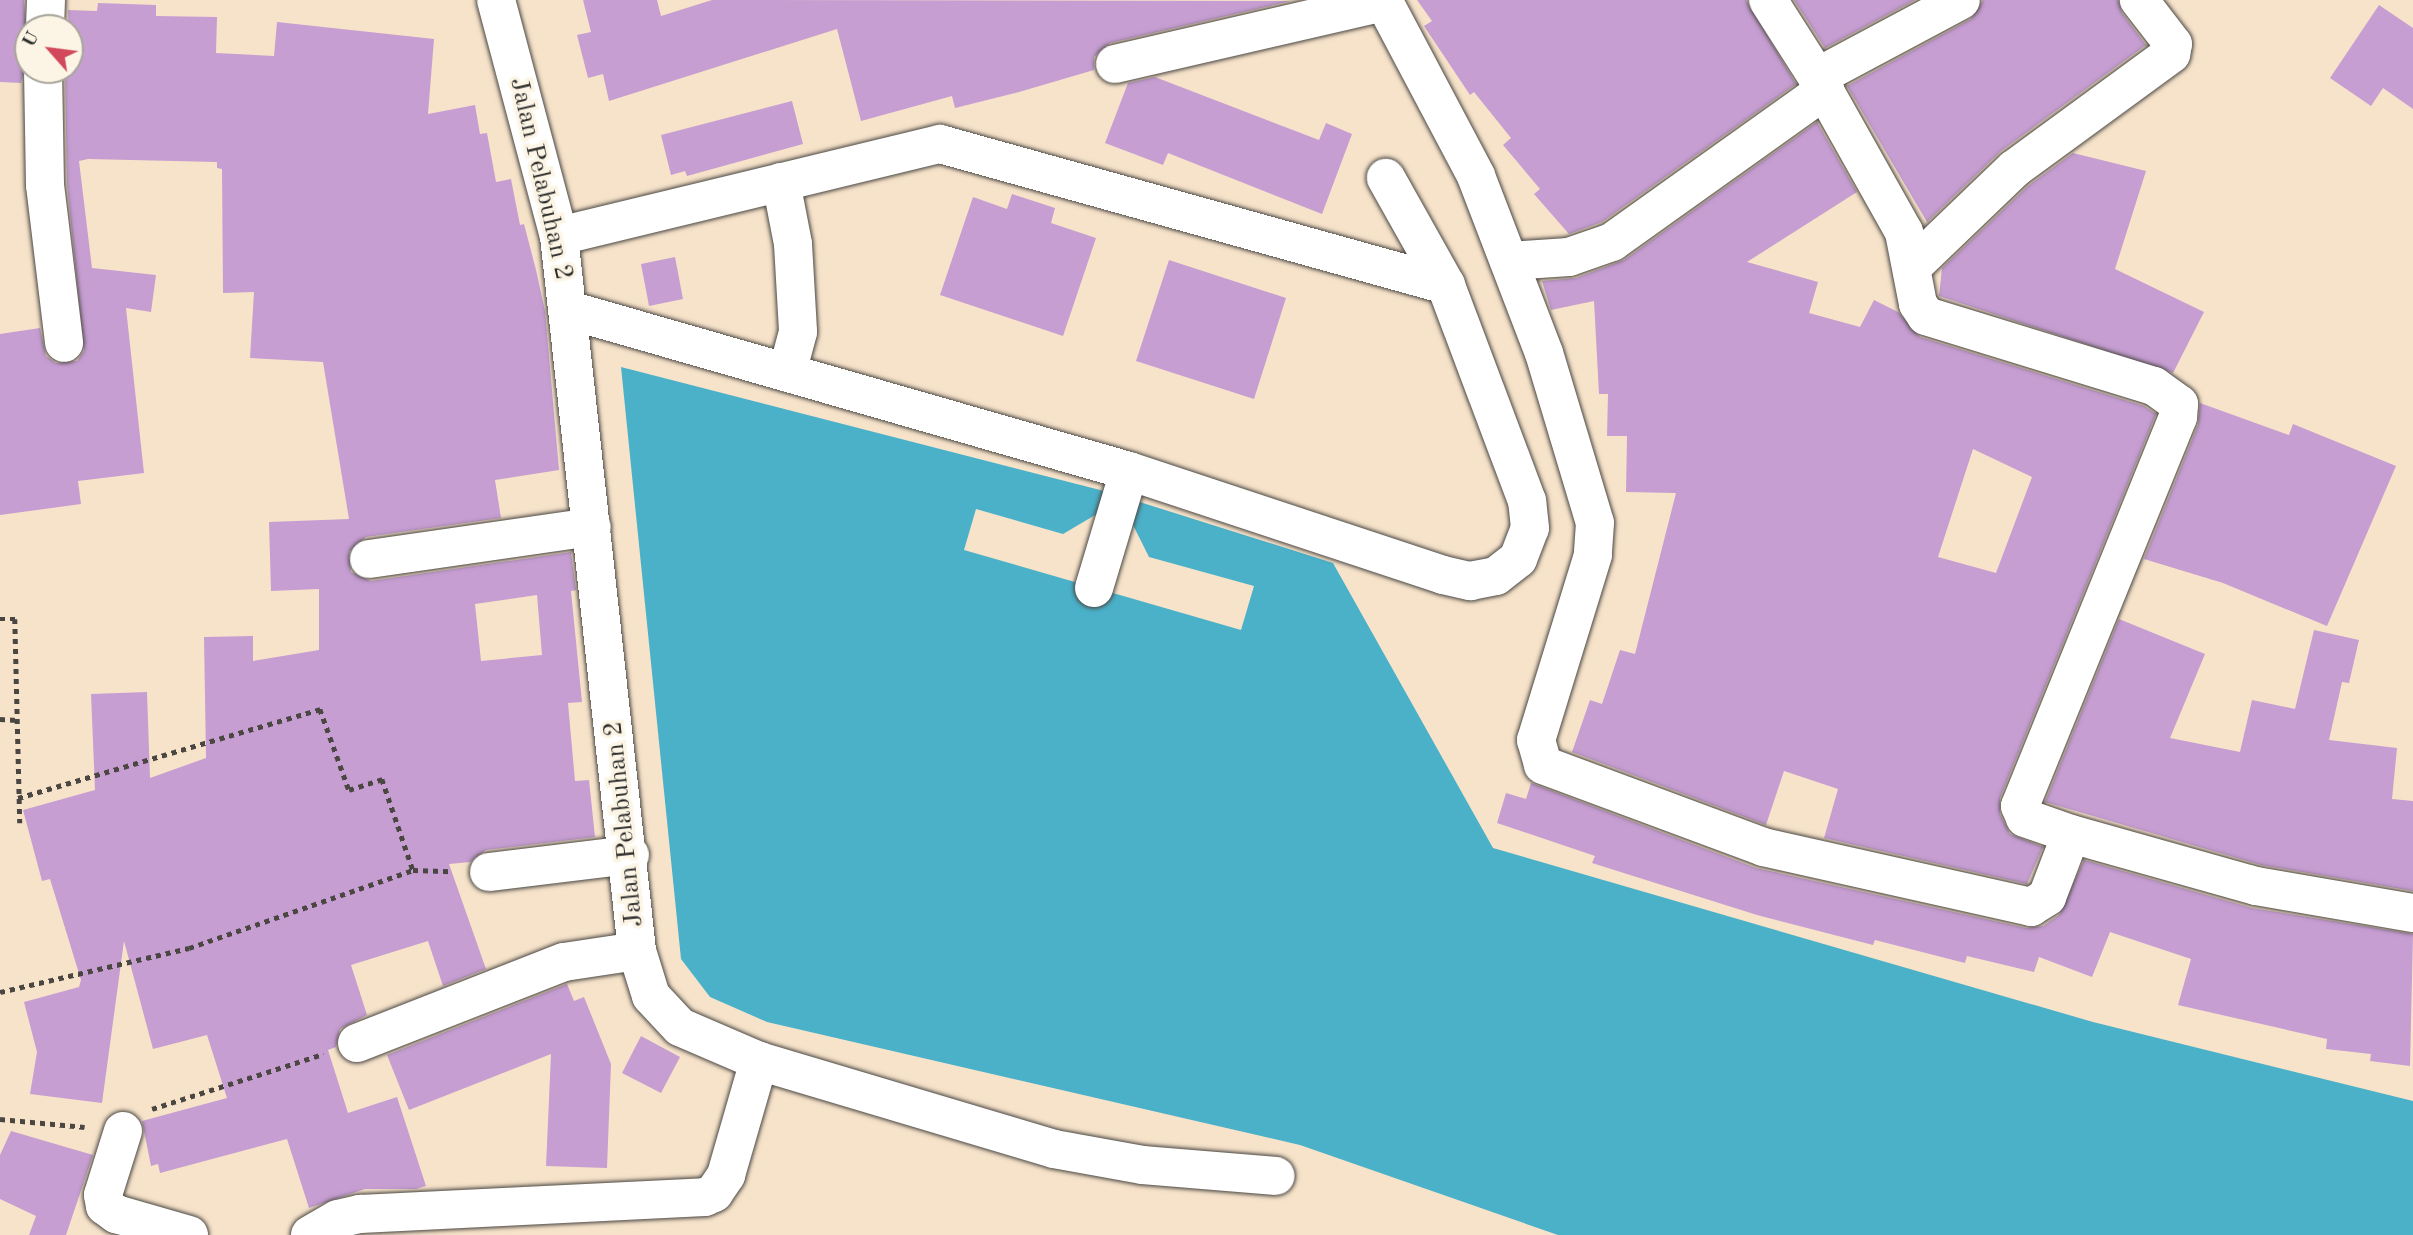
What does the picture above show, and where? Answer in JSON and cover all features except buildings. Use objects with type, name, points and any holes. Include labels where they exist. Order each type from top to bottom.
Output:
[{"type":"street","name":"Jalan Pelabuhan 2","points":[[496,0],[559,236],[630,855],[638,951],[651,996],[665,1015],[680,1027],[759,1061],[1100,1160],[1276,1176]]},
{"type":"street","points":[[1768,0],[1821,83],[1904,232],[1921,311],[1934,320],[2154,386],[2173,395],[2179,404],[2178,416],[2020,806],[2025,818],[2071,834],[2256,886],[2413,913]]},
{"type":"street","points":[[1509,261],[1569,257],[1612,242],[1821,83],[1961,0]]},
{"type":"street","points":[[1913,265],[2014,169],[2171,54],[2173,44],[2139,0]]},
{"type":"street","points":[[1115,64],[1384,1],[1476,176],[1544,353],[1595,523],[1594,555],[1536,740],[1543,765],[1763,847],[2031,907],[2047,897],[2071,834]]},
{"type":"street","points":[[43,84],[45,185],[64,343]]},
{"type":"street","points":[[559,236],[940,144],[1446,285]]},
{"type":"street","points":[[569,310],[1129,471],[1443,575],[1470,581],[1496,576],[1518,559],[1530,528],[1527,502],[1446,285],[1386,178]]},
{"type":"street","points":[[780,181],[793,244],[798,332],[787,373]]},
{"type":"street","points":[[1094,588],[1129,471]]},
{"type":"street","points":[[369,559],[592,527]]},
{"type":"street","points":[[489,873],[630,855]]},
{"type":"street","points":[[357,1043],[564,961],[638,951]]},
{"type":"street","points":[[310,1235],[338,1219],[360,1214],[705,1197],[714,1193],[726,1175],[759,1061]]},
{"type":"street","points":[[122,1131],[103,1195],[105,1206],[116,1213],[189,1235]]},
{"type":"path","points":[[0,619],[15,619],[20,823]]},
{"type":"path","points":[[18,798],[320,709],[349,790],[382,779],[413,870]]},
{"type":"path","points":[[0,719],[17,720]]},
{"type":"path","points":[[0,992],[189,948],[413,870],[489,873]]},
{"type":"path","points":[[0,1119],[122,1131],[137,1114],[357,1043]]},
{"type":"water","points":[[621,367],[1108,492],[1333,563],[1493,848],[2093,1022],[2413,1101],[2413,1235],[1558,1235],[1300,1145],[767,1022],[710,997],[681,959]]},
{"type":"pier","points":[[976,509],[1063,534],[1102,511],[1130,519],[1149,557],[1254,586],[1241,630],[964,550]]}]
